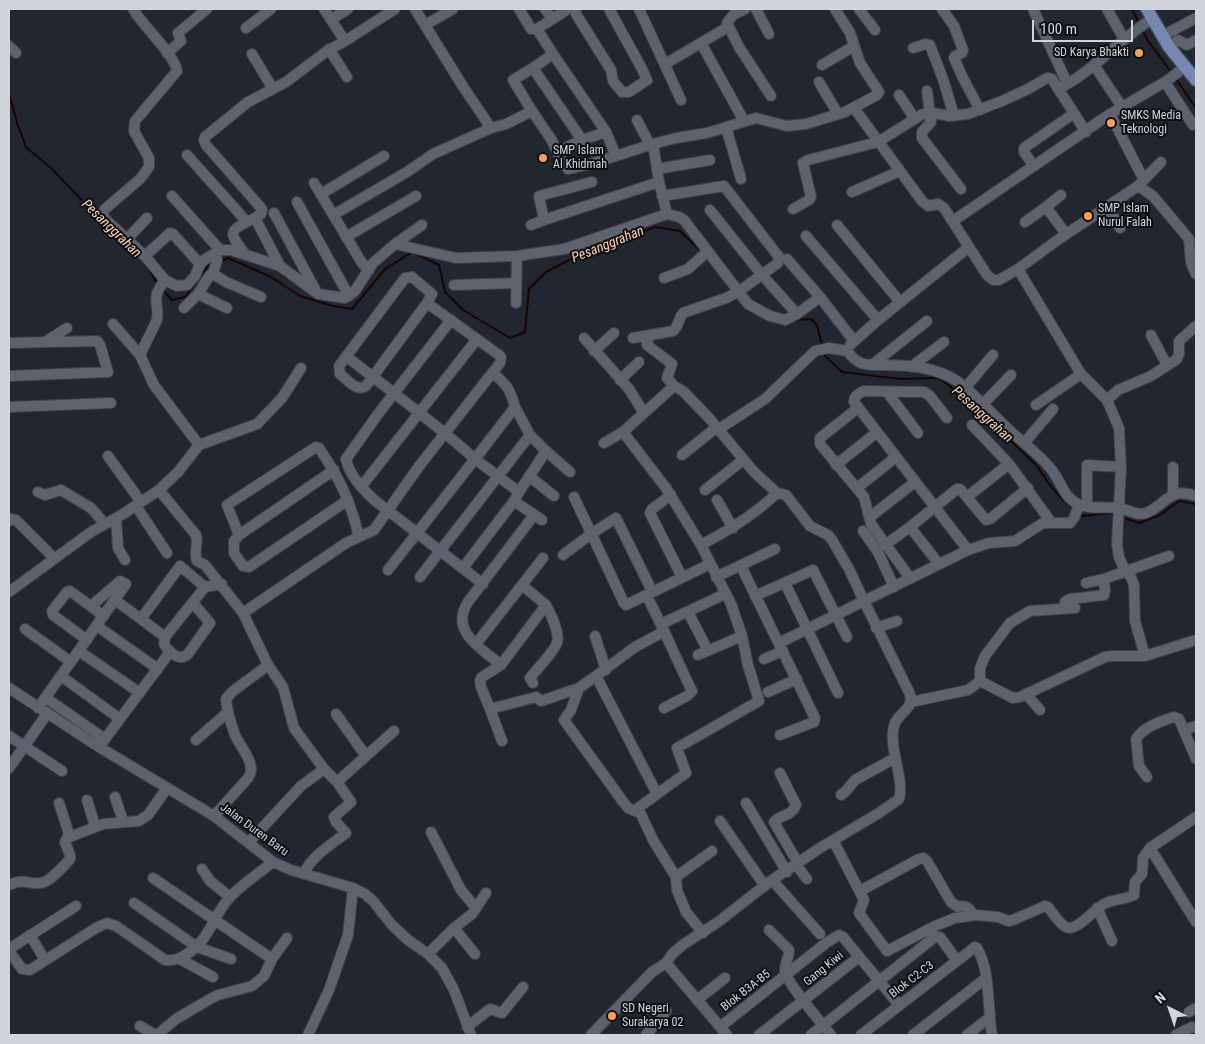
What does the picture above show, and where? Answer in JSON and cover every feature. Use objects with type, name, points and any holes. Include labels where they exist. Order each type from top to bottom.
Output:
[{"type":"main road","points":[[1148,16],[1169,47],[1190,70]]},
{"type":"street","points":[[133,9],[167,53],[176,68],[176,72],[138,118],[134,126],[136,135],[149,158],[149,167],[140,179],[102,212],[106,220],[145,256],[161,286]]},
{"type":"street","points":[[167,53],[181,41],[178,33],[207,9]]},
{"type":"street","points":[[246,28],[271,9]]},
{"type":"street","points":[[324,9],[345,41]]},
{"type":"street","points":[[332,19],[348,9]]},
{"type":"street","points":[[244,253],[233,236],[233,232],[235,228],[261,214],[262,209],[206,145],[205,137],[248,102],[286,82],[329,49],[396,9]]},
{"type":"street","points":[[415,9],[491,128]]},
{"type":"street","points":[[425,26],[453,9]]},
{"type":"street","points":[[519,9],[531,29],[537,29],[568,9]]},
{"type":"street","points":[[545,9],[552,19]]},
{"type":"street","points":[[575,9],[576,14],[611,70],[615,84],[622,92],[629,92],[647,80],[608,9]]},
{"type":"street","points":[[639,9],[681,100]]},
{"type":"street","points":[[745,9],[733,15],[728,20],[728,26],[771,96]]},
{"type":"street","points":[[756,9],[769,34]]},
{"type":"street","points":[[859,9],[875,30]]},
{"type":"street","points":[[942,9],[954,26],[963,50],[962,53],[954,58],[962,78],[980,110]]},
{"type":"street","points":[[1033,9],[1073,114],[1086,132]]},
{"type":"street","points":[[1107,9],[1124,39]]},
{"type":"street","points":[[553,54],[513,80],[568,169],[652,144],[707,133],[744,121],[760,119],[792,127],[854,108],[879,93],[860,62],[850,33],[838,10]]},
{"type":"street","points":[[1063,86],[1094,65],[1135,30],[1148,16]]},
{"type":"street","points":[[1162,36],[1196,18]]},
{"type":"street","points":[[665,64],[728,26]]},
{"type":"street","points":[[537,29],[606,132],[616,156]]},
{"type":"street","points":[[1169,47],[1178,40],[1187,45],[1196,40]]},
{"type":"street","points":[[701,43],[744,121]]},
{"type":"street","points":[[913,48],[926,44],[930,45],[954,116]]},
{"type":"street","points":[[822,65],[854,46]]},
{"type":"street","points":[[329,49],[347,77]]},
{"type":"street","points":[[252,54],[273,89]]},
{"type":"street","points":[[1094,65],[1122,107]]},
{"type":"street","points":[[532,68],[582,140]]},
{"type":"street","points":[[953,221],[1110,114],[1190,70]]},
{"type":"street","points":[[792,209],[811,197],[804,163],[808,160],[878,142],[929,112],[954,116],[968,114],[1028,89],[1047,78],[1052,78],[1063,86]]},
{"type":"street","points":[[1167,81],[1193,125]]},
{"type":"street","points":[[819,82],[838,114]]},
{"type":"street","points":[[927,91],[930,123],[922,132],[922,138],[961,190]]},
{"type":"street","points":[[899,95],[915,120]]},
{"type":"street","points":[[854,108],[924,204],[928,206],[942,206],[968,247],[993,280],[998,280],[1018,269],[1107,207],[1141,183],[1161,162]]},
{"type":"street","points":[[333,215],[433,154],[491,128],[506,124],[532,111]]},
{"type":"street","points":[[1034,166],[1024,152],[1024,148],[1073,114]]},
{"type":"street","points":[[1110,114],[1141,183],[1192,238],[1189,255],[1196,274]]},
{"type":"street","points":[[637,120],[652,144],[667,214]]},
{"type":"street","points":[[726,127],[741,179]]},
{"type":"street","points":[[558,151],[606,132]]},
{"type":"street","points":[[187,155],[251,220],[280,266]]},
{"type":"street","points":[[321,194],[384,156]]},
{"type":"street","points":[[657,169],[710,160]]},
{"type":"street","points":[[852,192],[900,171]]},
{"type":"street","points":[[544,220],[539,196],[592,182]]},
{"type":"street","points":[[531,225],[659,182]]},
{"type":"street","points":[[314,183],[362,263],[369,270]]},
{"type":"street","points":[[633,338],[673,331],[677,328],[679,318],[683,313],[733,294],[778,263],[779,258],[724,186],[662,196]]},
{"type":"street","points":[[1025,222],[1061,195]]},
{"type":"street","points":[[172,196],[217,254],[214,274]]},
{"type":"street","points":[[346,237],[416,196]]},
{"type":"street","points":[[297,202],[349,296]]},
{"type":"street","points":[[1046,207],[1066,234]]},
{"type":"street","points":[[1107,207],[1120,228]]},
{"type":"street","points":[[710,210],[762,275],[797,314]]},
{"type":"street","points":[[274,213],[318,294]]},
{"type":"street","points":[[394,244],[456,258],[517,256],[564,249],[667,214],[684,220],[707,252],[733,294],[752,307],[770,316],[785,320],[797,314],[820,297]]},
{"type":"street","points":[[127,239],[147,218]]},
{"type":"street","points":[[161,286],[187,285],[195,276],[200,264],[217,254],[231,250],[280,266],[318,294],[345,298],[359,286],[376,259],[422,225]]},
{"type":"street","points":[[837,225],[900,302]]},
{"type":"street","points":[[145,256],[170,234],[174,234],[200,264]]},
{"type":"street","points":[[806,236],[878,320]]},
{"type":"street","points":[[847,351],[854,341],[878,320],[968,247]]},
{"type":"street","points":[[664,278],[688,269],[707,252]]},
{"type":"street","points":[[516,303],[517,256]]},
{"type":"street","points":[[786,259],[820,297],[854,341]]},
{"type":"street","points":[[1018,269],[1081,374],[1107,400],[1120,433],[1121,467],[1117,544],[1119,557],[1134,585],[1135,618],[1145,656]]},
{"type":"street","points":[[184,308],[198,294],[210,275],[214,274]]},
{"type":"street","points":[[214,274],[226,282],[261,297]]},
{"type":"street","points":[[412,277],[430,291],[432,294],[427,303],[373,377],[362,389],[352,384],[340,374],[339,366],[405,278],[412,277]]},
{"type":"street","points":[[454,285],[516,283]]},
{"type":"street","points":[[140,356],[157,320],[158,314],[155,299],[161,286]]},
{"type":"street","points":[[198,294],[227,308]]},
{"type":"street","points":[[243,613],[335,550],[365,535],[387,510],[500,363],[501,357],[427,303]]},
{"type":"street","points":[[450,320],[346,459],[348,467],[361,487],[387,510],[483,584]]},
{"type":"street","points":[[871,366],[927,321]]},
{"type":"street","points":[[112,324],[140,356],[154,385],[199,445]]},
{"type":"street","points":[[1107,400],[1118,390],[1151,376],[1177,359],[1179,341],[1196,326]]},
{"type":"street","points":[[44,342],[67,328]]},
{"type":"street","points":[[594,352],[614,333]]},
{"type":"street","points":[[591,1035],[652,972],[666,963],[673,953],[734,911],[769,883],[898,799],[900,786],[894,758],[893,729],[897,718],[908,708],[911,699],[849,569],[832,540],[828,535],[810,526],[786,495],[777,493],[743,460],[718,428],[683,391],[674,386],[667,378],[672,364],[647,345],[650,335]]},
{"type":"street","points":[[1151,335],[1167,366]]},
{"type":"street","points":[[584,338],[594,352],[629,389],[644,413]]},
{"type":"street","points":[[361,487],[477,339]]},
{"type":"street","points":[[9,343],[97,341],[108,372],[9,376]]},
{"type":"street","points":[[911,367],[944,342]]},
{"type":"street","points":[[682,455],[718,428],[765,399],[815,351],[829,348],[847,351],[861,363],[871,366],[888,365],[933,370],[966,387],[1053,470],[1068,496],[1080,510],[1141,514],[1147,513],[1173,495],[1186,492],[1196,496]]},
{"type":"street","points":[[966,387],[992,355]]},
{"type":"street","points":[[346,356],[446,432],[497,477],[538,518],[483,584],[464,609],[461,618],[464,631],[501,665]]},
{"type":"street","points":[[620,380],[639,362]]},
{"type":"street","points":[[9,592],[54,558],[158,490],[178,472],[199,445],[257,424],[282,398],[301,368]]},
{"type":"street","points":[[492,373],[507,386],[515,407],[530,435],[546,452],[570,472]]},
{"type":"street","points":[[1036,404],[1081,374]]},
{"type":"street","points":[[983,404],[1011,375]]},
{"type":"street","points":[[604,443],[623,432],[674,386]]},
{"type":"street","points":[[947,418],[930,396],[924,392],[864,391],[854,400],[876,432],[968,550]]},
{"type":"street","points":[[887,392],[918,433]]},
{"type":"street","points":[[9,407],[111,403]]},
{"type":"street","points":[[388,570],[515,407]]},
{"type":"street","points":[[858,408],[820,438],[820,444],[857,488],[866,503],[872,524],[910,578]]},
{"type":"street","points":[[1025,442],[1053,409]]},
{"type":"street","points":[[972,425],[1009,464],[1051,522]]},
{"type":"street","points":[[623,432],[671,496],[701,545],[734,611],[759,701],[677,748],[676,750],[686,773],[638,808],[638,812]]},
{"type":"street","points":[[836,465],[876,432]]},
{"type":"street","points":[[420,577],[530,435]]},
{"type":"street","points":[[239,535],[227,505],[313,448],[319,448],[334,470],[365,535]]},
{"type":"street","points":[[463,568],[516,497],[546,452]]},
{"type":"street","points":[[108,456],[167,553]]},
{"type":"street","points":[[857,488],[896,457]]},
{"type":"street","points":[[705,490],[743,460]]},
{"type":"street","points":[[967,496],[1009,464]]},
{"type":"street","points":[[764,659],[808,630],[836,615],[968,550],[989,543],[1014,542],[1043,523],[1070,523],[1080,510],[1087,466],[1121,467]]},
{"type":"street","points":[[1173,468],[1173,495]]},
{"type":"street","points":[[334,470],[239,535],[234,541],[233,550],[246,568],[348,500]]},
{"type":"street","points":[[529,476],[554,496]]},
{"type":"street","points":[[870,517],[915,482]]},
{"type":"street","points":[[885,545],[935,508],[958,488],[967,496],[986,520],[990,519],[1028,488]]},
{"type":"street","points":[[38,492],[45,495],[61,490],[84,503],[105,524]]},
{"type":"street","points":[[158,490],[196,534],[195,554],[197,561],[205,565],[222,584],[243,613],[268,665],[283,687],[294,728],[351,802],[334,817],[346,833],[312,861],[304,874]]},
{"type":"street","points":[[701,545],[733,528],[777,493]]},
{"type":"street","points":[[671,496],[650,512],[682,577]]},
{"type":"street","points":[[574,498],[624,603],[628,605],[710,564]]},
{"type":"street","points":[[717,500],[733,528]]},
{"type":"street","points":[[116,518],[118,548],[125,560]]},
{"type":"street","points":[[9,521],[11,519],[16,520],[54,558]]},
{"type":"street","points":[[563,555],[614,519],[618,520],[662,628],[692,690],[687,696],[664,708]]},
{"type":"street","points":[[910,527],[939,564]]},
{"type":"street","points":[[863,530],[878,552],[894,587]]},
{"type":"street","points":[[716,577],[775,549]]},
{"type":"street","points":[[1086,583],[1104,579],[1169,556]]},
{"type":"street","points":[[476,644],[543,558]]},
{"type":"street","points":[[140,618],[178,566],[181,566],[205,587]]},
{"type":"street","points":[[740,566],[797,679],[815,721],[780,735]]},
{"type":"street","points":[[756,596],[813,570],[847,637]]},
{"type":"street","points":[[1064,608],[1065,602],[1070,599],[1104,595],[1104,579]]},
{"type":"street","points":[[38,708],[126,585],[122,580],[91,606]]},
{"type":"street","points":[[785,583],[838,693]]},
{"type":"street","points":[[193,603],[210,624],[187,656],[180,658],[170,652],[164,644],[165,637],[205,587],[222,584]]},
{"type":"street","points":[[522,585],[546,605],[557,633],[557,642],[530,678],[533,683]]},
{"type":"street","points":[[87,640],[52,613],[68,591],[104,616]]},
{"type":"street","points":[[490,709],[536,697],[541,701],[578,688],[606,670],[662,628],[688,612],[724,594]]},
{"type":"street","points":[[115,600],[165,637]]},
{"type":"street","points":[[502,741],[480,680],[501,665],[546,605]]},
{"type":"street","points":[[911,699],[968,690],[979,676],[990,648],[1010,623],[1030,611],[1075,608]]},
{"type":"street","points":[[688,612],[705,645]]},
{"type":"street","points":[[876,628],[897,621]]},
{"type":"street","points":[[97,626],[158,669]]},
{"type":"street","points":[[26,629],[71,662]]},
{"type":"street","points":[[595,636],[606,670]]},
{"type":"street","points":[[698,655],[742,636]]},
{"type":"street","points":[[979,676],[1013,698],[1026,694],[1105,657],[1145,656],[1196,640]]},
{"type":"street","points":[[79,651],[140,693]]},
{"type":"street","points":[[46,698],[102,743],[170,652]]},
{"type":"street","points":[[214,816],[248,778],[252,768],[235,735],[226,702],[228,696],[268,665]]},
{"type":"street","points":[[61,676],[120,719]]},
{"type":"street","points":[[596,676],[657,794]]},
{"type":"street","points":[[768,692],[797,679]]},
{"type":"street","name":"Jalan Duren Baru","points":[[9,688],[47,714],[102,743],[168,788],[214,816],[273,862],[290,870],[352,888],[365,894],[397,930],[428,954],[442,968],[454,990],[469,1031]]},
{"type":"street","points":[[578,688],[571,710],[564,720],[628,808],[638,812],[644,818],[652,840],[676,877],[677,890],[686,912],[702,932]]},
{"type":"street","points":[[1026,694],[1040,710]]},
{"type":"street","points":[[196,740],[228,712]]},
{"type":"street","points":[[9,768],[47,714]]},
{"type":"street","points":[[336,714],[366,756]]},
{"type":"street","points":[[1147,777],[1139,766],[1136,744],[1137,736],[1154,724],[1174,717],[1179,719],[1196,759]]},
{"type":"street","points":[[1184,730],[1196,726]]},
{"type":"street","points":[[337,782],[394,731]]},
{"type":"street","points":[[9,736],[62,771]]},
{"type":"street","points":[[841,794],[855,780],[894,758]]},
{"type":"street","points":[[249,842],[300,786],[324,769]]},
{"type":"street","points":[[780,773],[796,805],[789,814],[778,818],[774,822],[806,879]]},
{"type":"street","points":[[9,885],[23,880],[41,883],[49,879],[70,859],[66,842],[70,836],[95,826],[123,821],[134,822],[144,818],[168,788]]},
{"type":"street","points":[[115,797],[123,821]]},
{"type":"street","points":[[86,800],[95,826]]},
{"type":"street","points":[[59,803],[70,836]]},
{"type":"street","points":[[746,803],[787,872]]},
{"type":"street","points":[[833,840],[864,900],[859,913],[887,951],[935,926],[955,918],[973,914],[998,917],[1008,921],[1045,906],[1065,927],[1070,929],[1075,927],[1097,908],[1112,900],[1134,895],[1135,882],[1142,874],[1143,858],[1150,848],[1196,817]]},
{"type":"street","points":[[720,821],[769,883],[820,934]]},
{"type":"street","points":[[431,832],[461,890],[475,908]]},
{"type":"street","points":[[1150,848],[1193,908],[1196,922]]},
{"type":"street","points":[[676,877],[712,852]]},
{"type":"street","points":[[860,891],[923,858],[927,861],[951,902],[958,907],[967,907],[973,914]]},
{"type":"street","points":[[76,906],[9,949],[22,969],[30,970],[107,923],[116,926],[165,960],[180,959],[197,947],[208,933],[227,900],[273,862]]},
{"type":"street","points":[[202,869],[227,900]]},
{"type":"street","points":[[153,878],[272,959]]},
{"type":"street","points":[[308,1035],[329,990],[348,934],[352,888]]},
{"type":"street","points":[[428,954],[454,928],[472,914],[486,893]]},
{"type":"street","points":[[134,902],[197,947],[231,959]]},
{"type":"street","points":[[1097,908],[1112,941]]},
{"type":"street","points":[[454,928],[475,954]]},
{"type":"street","points":[[769,930],[789,950],[785,968],[786,975],[831,1035]]},
{"type":"street","points":[[30,935],[45,960]]},
{"type":"street","name":"Blok B3A-B5","points":[[724,1032],[786,975],[839,935],[843,937],[859,957]]},
{"type":"street","points":[[811,1035],[936,936],[940,937],[957,961]]},
{"type":"street","points":[[140,1026],[156,1035],[176,1019],[210,999],[252,986],[264,976],[272,959],[287,938]]},
{"type":"street","name":"Blok C2-C3","points":[[861,1035],[975,946],[978,948],[986,965],[986,978]]},
{"type":"street","points":[[859,957],[881,981],[899,1005]]},
{"type":"street","name":"Gang Kiwi","points":[[759,1035],[859,957]]},
{"type":"street","points":[[180,959],[213,977]]},
{"type":"street","points":[[666,963],[724,1032]]},
{"type":"street","points":[[698,1000],[725,978]]},
{"type":"street","points":[[913,1035],[986,978]]},
{"type":"street","points":[[986,978],[992,1035]]},
{"type":"street","points":[[976,986],[987,999]]},
{"type":"street","points":[[469,1031],[490,1010],[502,1013],[523,987]]},
{"type":"street","points":[[646,1035],[666,1011]]},
{"type":"street","points":[[967,1035],[989,1018]]},
{"type":"street","points":[[1176,1035],[1192,1027],[1196,1028]]},
{"type":"waterway","points":[[1132,9],[1139,23]]},
{"type":"waterway","points":[[1142,30],[1172,73]]},
{"type":"waterway","points":[[1176,79],[1196,108]]},
{"type":"waterway","name":"Pesanggrahan","points":[[9,93],[26,147],[52,169],[99,218]]},
{"type":"waterway","name":"Pesanggrahan","points":[[221,261],[228,258],[271,277],[300,296],[333,306],[352,309],[385,269],[412,252],[439,265],[445,292],[463,310],[510,338],[525,332],[529,289],[546,272],[592,248],[604,246],[655,227],[680,231],[701,251]]},
{"type":"waterway","name":"Pesanggrahan","points":[[163,290],[172,300],[185,297],[209,265],[212,264]]},
{"type":"waterway","name":"Pesanggrahan","points":[[148,267],[158,285]]},
{"type":"waterway","name":"Pesanggrahan","points":[[721,276],[731,291]]},
{"type":"waterway","name":"Pesanggrahan","points":[[796,320],[811,319],[817,325],[822,346]]},
{"type":"waterway","name":"Pesanggrahan","points":[[824,353],[842,372],[901,379],[939,378],[975,406],[1037,466],[1049,484],[1074,509]]},
{"type":"waterway","name":"Pesanggrahan","points":[[1121,517],[1139,523],[1160,515],[1179,501],[1196,504]]},
{"type":"waterway","name":"Pesanggrahan","points":[[1080,513],[1083,516],[1111,513],[1114,515]]},
{"type":"place","name":"SD Karya Bhakti","points":[[1139,53]]},
{"type":"place","name":"SMKS Media Teknologi","points":[[1111,123]]},
{"type":"place","name":"SMP Islam Al Khidmah","points":[[543,158]]},
{"type":"place","name":"SMP Islam Nurul Falah","points":[[1088,216]]},
{"type":"place","name":"SD Negeri Surakarya 02","points":[[612,1016]]}]
